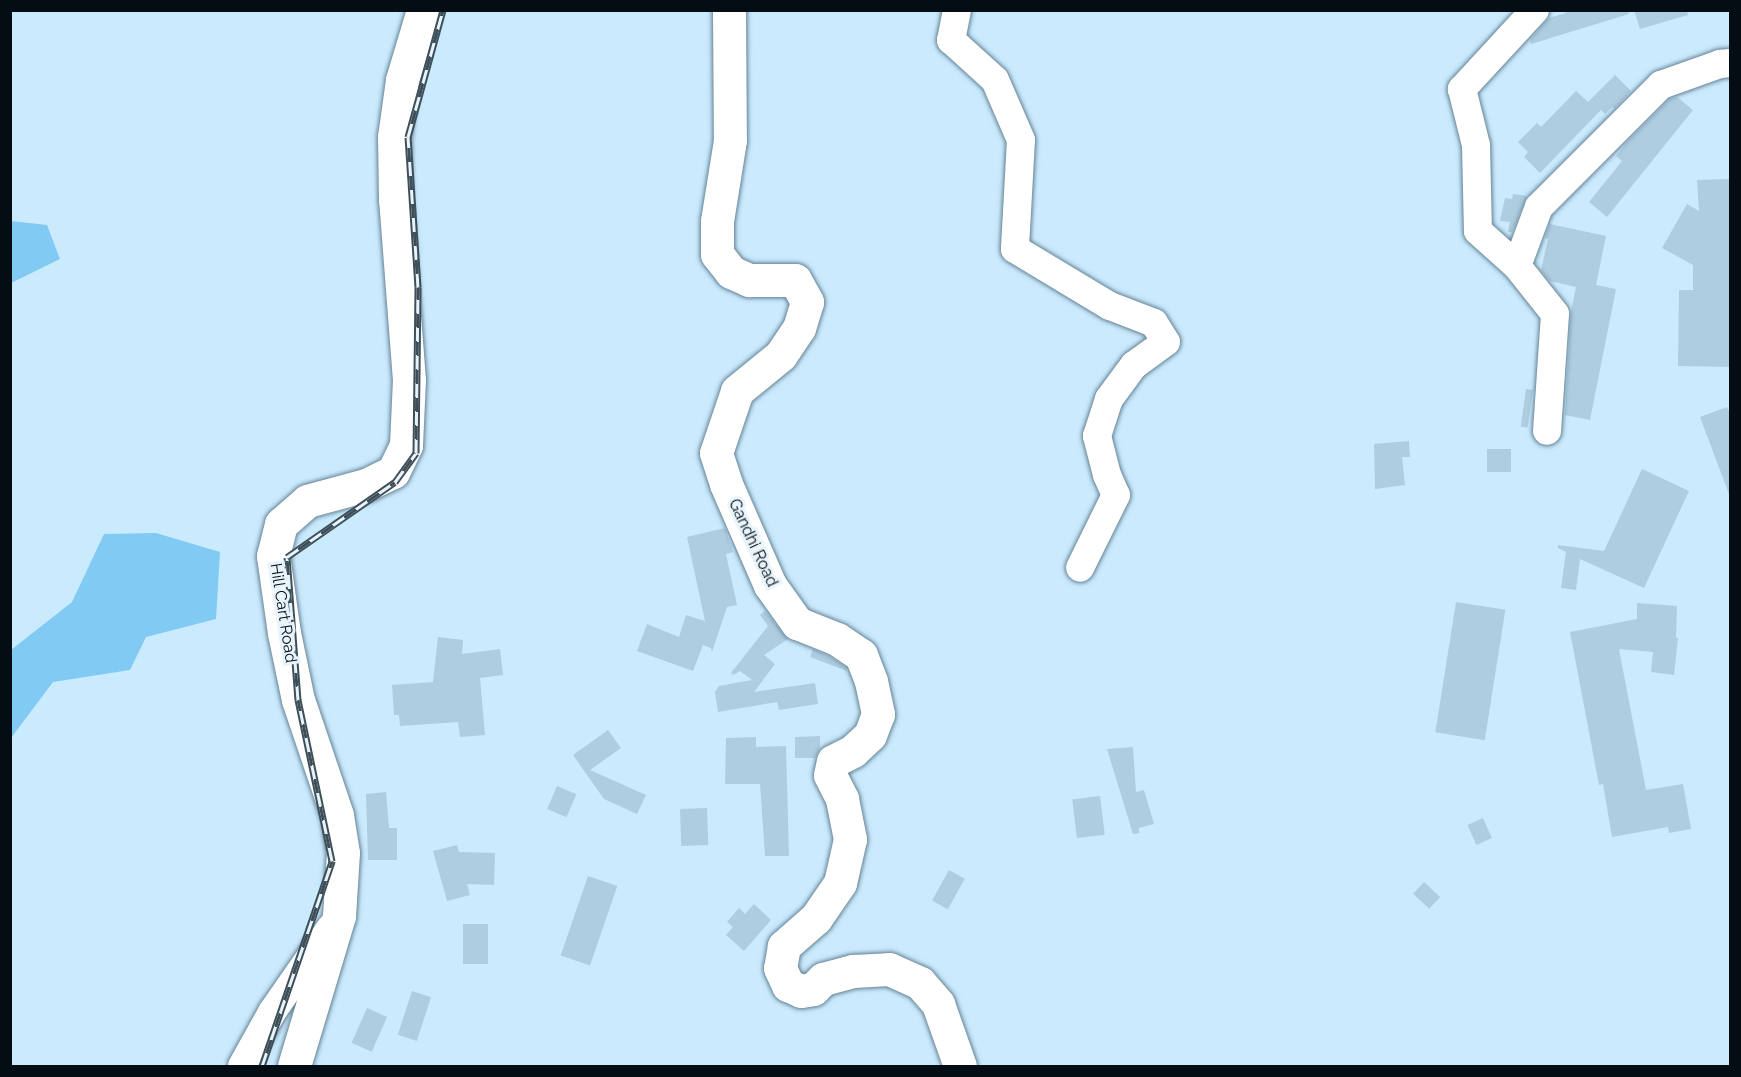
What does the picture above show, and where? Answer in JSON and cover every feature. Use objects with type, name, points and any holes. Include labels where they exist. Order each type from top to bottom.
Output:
[{"type":"main road","name":"Hill Cart Road","points":[[294,1066],[339,916],[343,853],[336,815],[298,700],[284,633],[273,556],[281,525],[307,501],[366,485],[393,472],[406,445],[409,381],[395,200],[394,137],[402,80],[423,10]]},
{"type":"main road","name":"Gandhi Road","points":[[729,10],[730,140],[717,221],[717,254],[730,272],[749,280],[795,280],[807,302],[799,328],[781,355],[737,391],[726,417],[716,453],[730,494],[770,585],[797,622],[837,639],[861,655],[871,681],[878,714],[870,735],[854,751],[833,761],[830,775],[842,799],[850,839],[840,883],[816,918],[784,946],[780,968],[788,985],[801,991],[813,989],[823,979],[852,971],[889,969],[920,983],[938,1005],[960,1066]]},
{"type":"street","points":[[957,10],[951,40],[995,80],[1021,140],[1015,249],[1110,306],[1154,322],[1166,342],[1134,365],[1109,399],[1097,436],[1107,475],[1116,495],[1080,568]]},
{"type":"street","points":[[1535,10],[1462,89],[1476,145],[1478,231],[1517,266],[1555,314],[1546,431]]},
{"type":"street","points":[[1517,266],[1539,207],[1661,85],[1720,64],[1731,63]]},
{"type":"street","points":[[242,1066],[272,1012],[339,916]]},
{"type":"shaded area","points":[[11,221],[47,225],[60,259],[11,283]]},
{"type":"shaded area","points":[[156,533],[220,552],[216,619],[146,637],[130,670],[53,682],[11,738],[11,650],[72,602],[104,534]]},
{"type":"building","points":[[1565,10],[1628,10],[1629,14],[1531,44],[1530,40],[1549,18],[1566,13]]},
{"type":"building","points":[[1634,10],[1687,10],[1688,15],[1640,29]]},
{"type":"building","points":[[1615,75],[1631,91],[1614,109],[1612,107],[1605,114],[1601,110],[1540,173],[1524,157],[1528,152],[1518,142],[1537,123],[1541,127],[1576,91],[1588,102]]},
{"type":"building","points":[[1677,97],[1693,110],[1607,217],[1589,202],[1622,161],[1616,156],[1629,140],[1670,99]]},
{"type":"building","points":[[1731,179],[1731,367],[1678,366],[1679,290],[1693,290],[1693,265],[1662,248],[1687,204],[1699,211],[1697,180]]},
{"type":"building","points":[[1513,194],[1527,196],[1512,232],[1508,232],[1510,222],[1500,221],[1505,198],[1512,199]]},
{"type":"building","points":[[1550,224],[1606,236],[1596,285],[1616,289],[1590,420],[1565,415],[1571,312],[1576,287],[1550,281],[1541,270],[1548,239],[1545,238]]},
{"type":"building","points":[[1526,389],[1533,390],[1528,428],[1521,427]]},
{"type":"building","points":[[1727,407],[1731,415],[1729,494],[1700,417]]},
{"type":"building","points":[[1409,441],[1410,457],[1402,457],[1405,485],[1375,489],[1374,444]]},
{"type":"building","points":[[1487,449],[1511,449],[1511,472],[1487,472]]},
{"type":"building","points":[[1642,469],[1689,491],[1644,588],[1580,559],[1576,590],[1561,588],[1566,552],[1558,548],[1558,545],[1604,551]]},
{"type":"building","points":[[725,528],[733,552],[726,554],[737,605],[727,607],[712,652],[711,648],[703,645],[693,671],[637,651],[647,624],[679,637],[686,615],[705,621],[687,537]]},
{"type":"building","points":[[1456,602],[1505,610],[1485,740],[1435,732]]},
{"type":"building","points":[[1637,603],[1677,606],[1676,638],[1678,638],[1674,675],[1651,672],[1653,652],[1619,649],[1646,790],[1683,784],[1691,829],[1669,833],[1668,827],[1612,837],[1603,784],[1599,785],[1570,632],[1637,619]]},
{"type":"building","points":[[765,611],[788,639],[764,655],[775,664],[754,692],[815,683],[818,704],[779,710],[777,702],[718,712],[715,692],[719,686],[752,680],[740,671],[733,675],[731,673],[768,626],[760,615]]},
{"type":"building","points":[[438,637],[463,640],[462,654],[500,649],[503,675],[480,678],[485,735],[460,737],[458,722],[400,726],[399,715],[394,715],[392,685],[433,682]]},
{"type":"building","points":[[813,649],[846,667],[847,671],[810,657]]},
{"type":"building","points":[[608,730],[621,748],[590,770],[646,795],[637,814],[604,799],[573,755]]},
{"type":"building","points":[[820,736],[820,748],[815,758],[795,758],[795,737]]},
{"type":"building","points":[[756,737],[756,747],[786,746],[789,856],[765,856],[760,784],[725,784],[726,738]]},
{"type":"building","points":[[1133,747],[1136,792],[1144,790],[1154,824],[1139,828],[1139,833],[1133,834],[1107,749]]},
{"type":"building","points":[[557,786],[576,794],[567,817],[547,809]]},
{"type":"building","points":[[386,792],[389,828],[397,828],[397,860],[368,860],[366,794]]},
{"type":"building","points":[[1100,796],[1105,835],[1077,838],[1072,799]]},
{"type":"building","points":[[707,808],[708,845],[681,846],[680,809]]},
{"type":"building","points":[[1483,818],[1492,838],[1476,845],[1467,825]]},
{"type":"building","points":[[457,845],[459,852],[495,853],[494,885],[467,884],[470,895],[447,901],[433,851]]},
{"type":"building","points":[[949,870],[965,879],[948,909],[932,901]]},
{"type":"building","points":[[588,876],[617,886],[590,966],[561,955]]},
{"type":"building","points":[[1424,882],[1440,897],[1429,909],[1413,894]]},
{"type":"building","points":[[754,904],[771,920],[744,951],[726,935],[733,927],[727,922],[739,908],[745,914]]},
{"type":"building","points":[[463,924],[488,924],[488,964],[463,964]]},
{"type":"building","points":[[412,991],[431,997],[417,1041],[398,1035]]},
{"type":"building","points":[[367,1008],[387,1017],[372,1052],[352,1043]]},
{"type":"railway","points":[[262,1066],[332,861],[298,700],[287,557],[395,482],[416,453],[418,287],[408,137],[443,10]]}]
